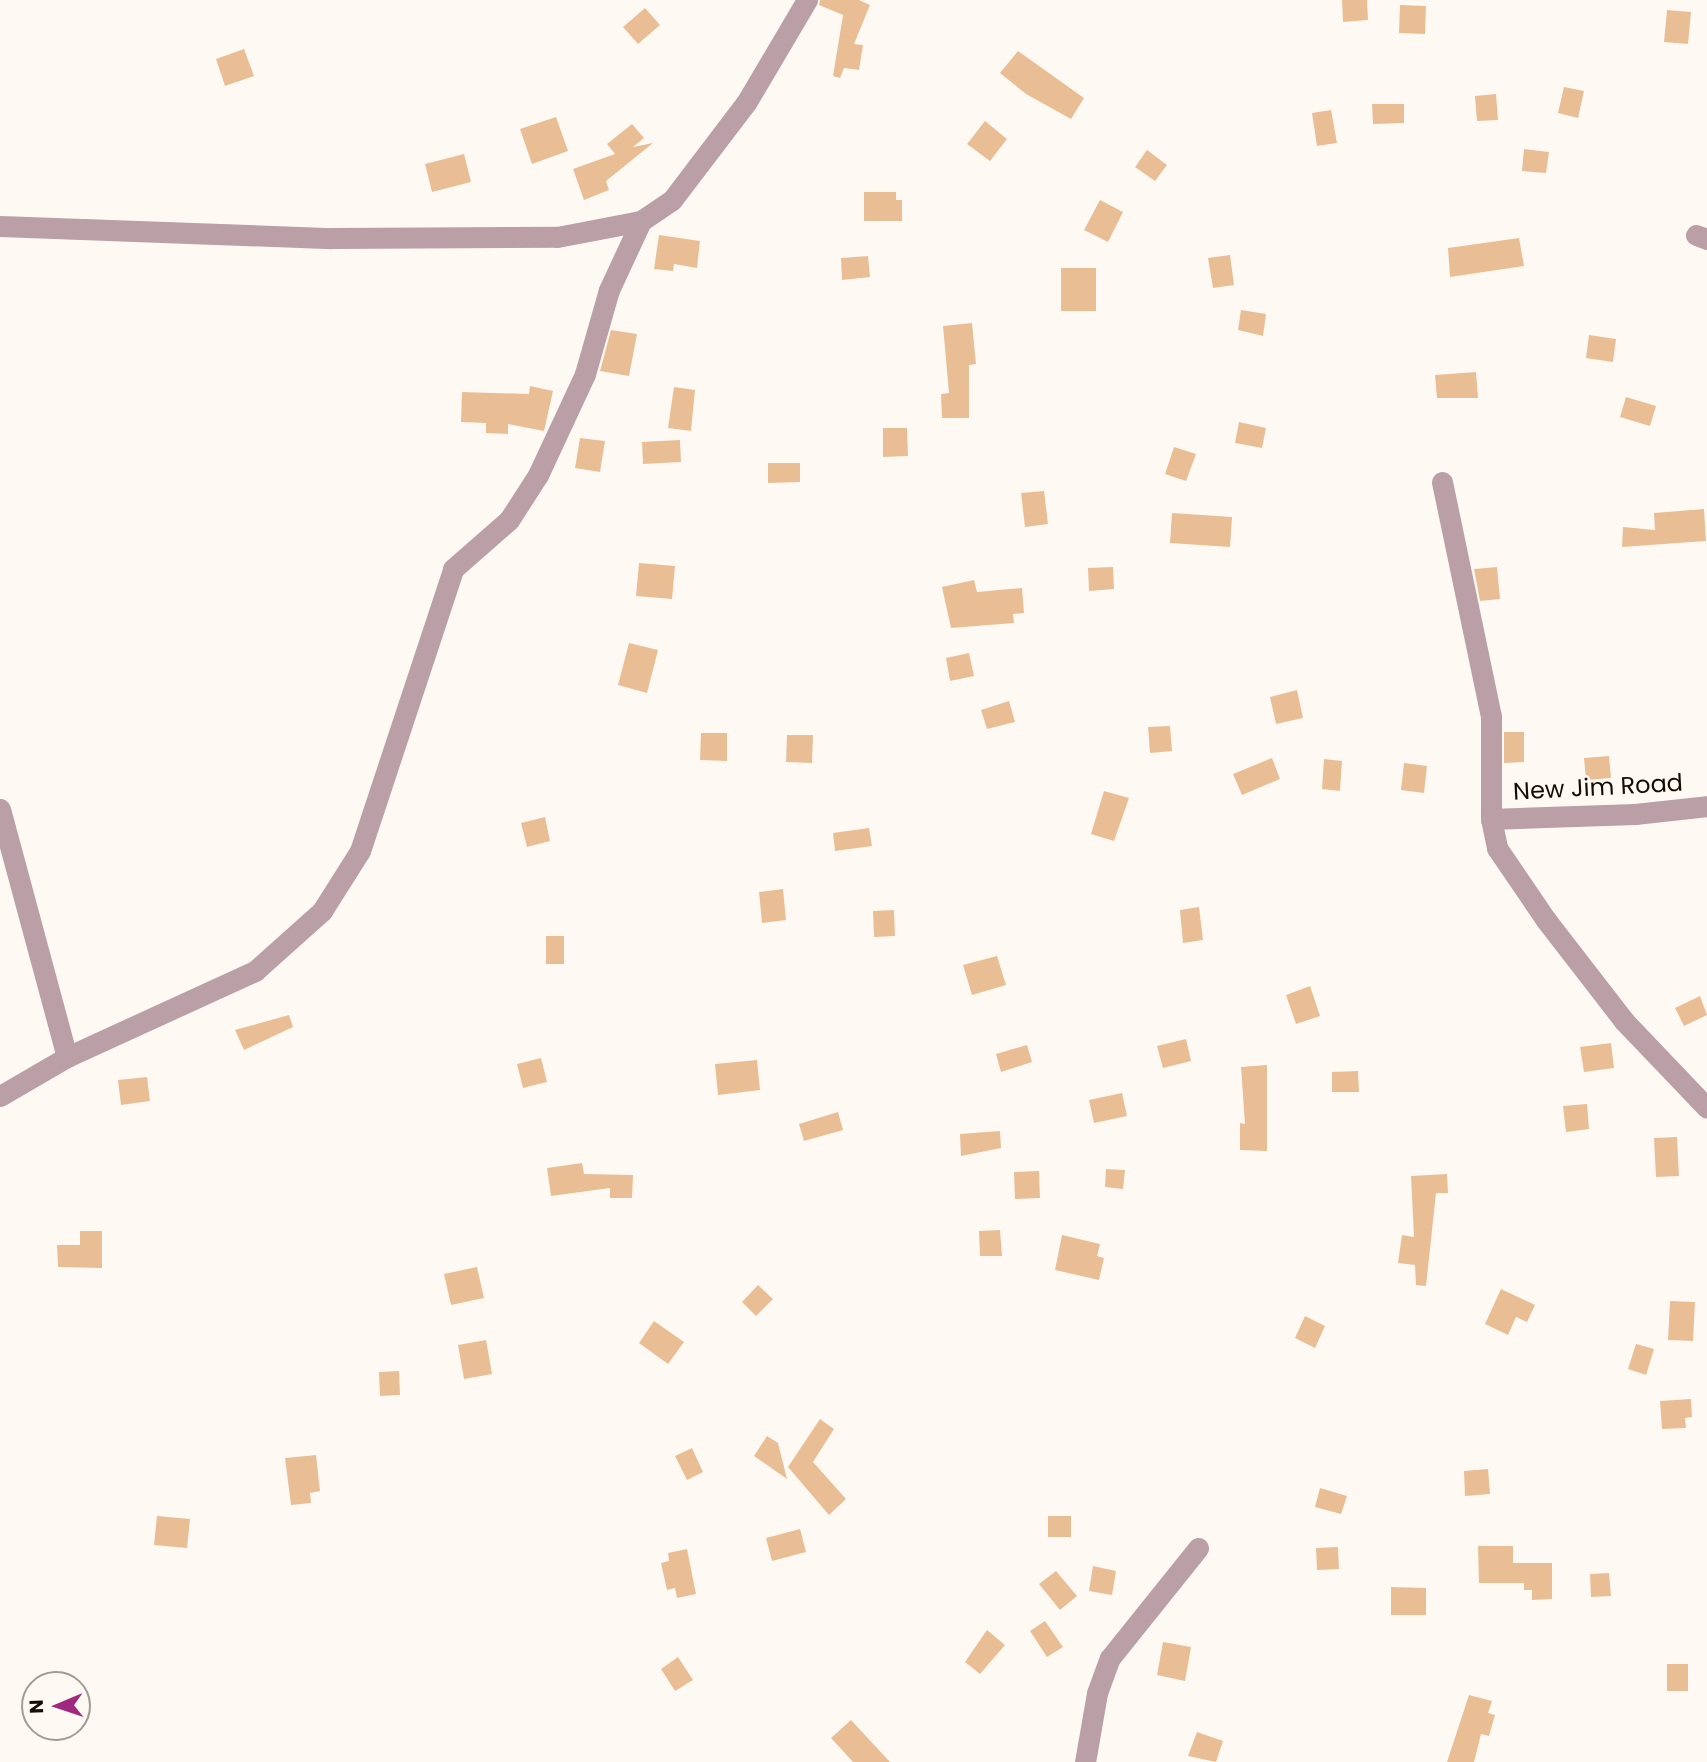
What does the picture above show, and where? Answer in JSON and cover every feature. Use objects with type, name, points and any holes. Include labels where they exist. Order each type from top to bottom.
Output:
[{"type":"street","points":[[0,226],[332,238],[557,237],[641,221],[672,200],[746,103],[807,0]]},
{"type":"street","points":[[0,1096],[67,1057],[255,971],[322,911],[360,851],[453,569],[509,520],[538,475],[585,374],[609,290],[641,221]]},
{"type":"street","points":[[1442,482],[1492,716],[1492,819],[1497,848],[1545,920],[1624,1021],[1707,1108]]},
{"type":"street","name":"New Jim Road","points":[[1492,819],[1635,814],[1707,806]]},
{"type":"street","points":[[0,808],[67,1057]]},
{"type":"street","points":[[1085,1762],[1097,1693],[1110,1658],[1198,1548]]},
{"type":"building","points":[[820,0],[859,0],[870,5],[854,44],[863,45],[859,70],[844,68],[840,78],[833,76],[843,15],[819,5]]},
{"type":"building","points":[[1342,0],[1367,0],[1368,20],[1343,22]]},
{"type":"building","points":[[1400,5],[1426,6],[1425,34],[1399,33]]},
{"type":"building","points":[[645,8],[660,25],[638,44],[623,27]]},
{"type":"building","points":[[1667,10],[1691,12],[1688,44],[1664,42]]},
{"type":"building","points":[[244,49],[254,76],[225,86],[216,59]]},
{"type":"building","points":[[1018,51],[1084,98],[1071,119],[1026,94],[1000,73]]},
{"type":"building","points":[[1564,87],[1584,91],[1578,118],[1558,113]]},
{"type":"building","points":[[1496,94],[1498,120],[1477,121],[1475,96]]},
{"type":"building","points":[[1372,104],[1404,104],[1404,123],[1373,124]]},
{"type":"building","points":[[1331,110],[1337,143],[1317,146],[1312,113]]},
{"type":"building","points":[[556,117],[568,151],[532,164],[520,129]]},
{"type":"building","points":[[985,121],[1007,139],[990,161],[967,144]]},
{"type":"building","points":[[632,124],[644,138],[633,147],[653,143],[606,181],[609,190],[584,200],[573,169],[615,154],[607,144]]},
{"type":"building","points":[[1524,149],[1549,152],[1546,173],[1522,171]]},
{"type":"building","points":[[1147,150],[1167,165],[1155,181],[1135,167]]},
{"type":"building","points":[[464,154],[471,182],[432,192],[425,164]]},
{"type":"building","points":[[864,192],[896,192],[896,200],[902,200],[902,221],[864,221]]},
{"type":"building","points":[[1100,200],[1123,212],[1108,242],[1084,230]]},
{"type":"building","points":[[659,235],[700,241],[697,268],[674,264],[673,271],[654,269]]},
{"type":"building","points":[[1519,238],[1524,266],[1450,277],[1448,248]]},
{"type":"building","points":[[1230,255],[1234,285],[1213,288],[1208,258]]},
{"type":"building","points":[[868,256],[870,277],[842,280],[841,258]]},
{"type":"building","points":[[1061,268],[1096,268],[1096,311],[1061,311]]},
{"type":"building","points":[[1241,310],[1266,314],[1263,336],[1238,330]]},
{"type":"building","points":[[972,323],[976,364],[969,365],[969,418],[942,418],[941,394],[949,393],[943,326]]},
{"type":"building","points":[[611,330],[637,334],[629,376],[600,371]]},
{"type":"building","points":[[1589,335],[1616,339],[1613,362],[1586,358]]},
{"type":"building","points":[[1476,372],[1478,398],[1437,398],[1435,375]]},
{"type":"building","points":[[530,386],[553,391],[544,431],[508,424],[508,434],[486,433],[486,423],[461,422],[462,392],[529,394]]},
{"type":"building","points":[[674,387],[695,390],[691,431],[668,428]]},
{"type":"building","points":[[1626,397],[1656,406],[1650,426],[1620,417]]},
{"type":"building","points":[[1239,422],[1266,428],[1262,448],[1235,443]]},
{"type":"building","points":[[883,428],[907,428],[908,456],[883,457]]},
{"type":"building","points":[[580,438],[605,441],[600,472],[575,468]]},
{"type":"building","points":[[680,440],[681,462],[643,464],[642,442]]},
{"type":"building","points":[[1174,447],[1196,454],[1186,481],[1165,474]]},
{"type":"building","points":[[768,463],[800,463],[800,482],[768,483]]},
{"type":"building","points":[[1044,491],[1048,524],[1025,527],[1021,493]]},
{"type":"building","points":[[1704,509],[1706,541],[1622,547],[1623,527],[1655,530],[1654,513]]},
{"type":"building","points":[[1172,513],[1232,517],[1230,547],[1170,543]]},
{"type":"building","points":[[639,563],[675,566],[672,599],[636,596]]},
{"type":"building","points":[[1113,567],[1114,589],[1089,591],[1088,568]]},
{"type":"building","points":[[1497,567],[1500,599],[1480,601],[1474,569]]},
{"type":"building","points":[[974,580],[977,592],[1022,588],[1024,613],[1013,614],[1014,623],[951,628],[942,587]]},
{"type":"building","points":[[629,643],[658,650],[647,693],[618,685]]},
{"type":"building","points":[[969,653],[974,676],[950,681],[946,658]]},
{"type":"building","points":[[1297,690],[1303,718],[1276,724],[1270,697]]},
{"type":"building","points":[[1009,701],[1015,722],[987,729],[981,710]]},
{"type":"building","points":[[1170,726],[1172,751],[1150,753],[1148,727]]},
{"type":"building","points":[[1504,732],[1524,732],[1524,762],[1504,763]]},
{"type":"building","points":[[701,733],[727,733],[727,761],[700,760]]},
{"type":"building","points":[[787,735],[813,735],[812,763],[786,762]]},
{"type":"building","points":[[1609,756],[1611,778],[1586,780],[1584,758]]},
{"type":"building","points":[[1272,758],[1280,779],[1242,795],[1233,774]]},
{"type":"building","points":[[1324,759],[1342,761],[1340,791],[1322,789]]},
{"type":"building","points":[[1404,763],[1427,766],[1424,793],[1401,790]]},
{"type":"building","points":[[1104,791],[1129,798],[1114,841],[1091,834]]},
{"type":"building","points":[[545,817],[550,841],[527,847],[521,823]]},
{"type":"building","points":[[869,828],[872,846],[835,851],[833,833]]},
{"type":"building","points":[[783,889],[786,920],[762,923],[759,892]]},
{"type":"building","points":[[1199,907],[1203,940],[1183,943],[1180,910]]},
{"type":"building","points":[[894,910],[895,936],[874,937],[873,911]]},
{"type":"building","points":[[546,936],[564,936],[564,964],[546,964]]},
{"type":"building","points":[[997,956],[1006,985],[972,995],[963,965]]},
{"type":"building","points":[[1310,986],[1320,1016],[1296,1024],[1286,995]]},
{"type":"building","points":[[1700,996],[1707,1015],[1684,1026],[1675,1008]]},
{"type":"building","points":[[289,1015],[293,1027],[244,1050],[235,1030]]},
{"type":"building","points":[[1186,1039],[1191,1061],[1163,1068],[1157,1046]]},
{"type":"building","points":[[1611,1043],[1614,1068],[1584,1072],[1580,1047]]},
{"type":"building","points":[[1027,1045],[1032,1062],[1001,1072],[996,1054]]},
{"type":"building","points":[[541,1058],[547,1082],[523,1088],[517,1064]]},
{"type":"building","points":[[757,1060],[760,1090],[718,1095],[715,1064]]},
{"type":"building","points":[[1267,1065],[1267,1151],[1240,1150],[1240,1123],[1245,1124],[1241,1067]]},
{"type":"building","points":[[1358,1071],[1359,1092],[1332,1092],[1332,1072]]},
{"type":"building","points":[[147,1077],[150,1101],[121,1105],[118,1080]]},
{"type":"building","points":[[1122,1093],[1127,1116],[1094,1123],[1089,1100]]},
{"type":"building","points":[[1587,1104],[1589,1129],[1566,1132],[1563,1106]]},
{"type":"building","points":[[838,1112],[843,1130],[804,1141],[799,1124]]},
{"type":"building","points":[[1000,1131],[1001,1148],[961,1156],[960,1134]]},
{"type":"building","points":[[1677,1137],[1679,1176],[1656,1177],[1654,1138]]},
{"type":"building","points":[[582,1163],[584,1174],[633,1175],[632,1198],[610,1198],[610,1188],[551,1196],[547,1168]]},
{"type":"building","points":[[1106,1169],[1125,1170],[1123,1189],[1105,1187]]},
{"type":"building","points":[[1039,1171],[1040,1198],[1015,1199],[1014,1172]]},
{"type":"building","points":[[1447,1174],[1448,1193],[1436,1193],[1426,1286],[1416,1285],[1415,1265],[1398,1263],[1402,1235],[1414,1237],[1411,1176]]},
{"type":"building","points":[[1000,1230],[1002,1256],[980,1256],[979,1231]]},
{"type":"building","points":[[80,1231],[102,1231],[102,1268],[58,1267],[57,1245],[80,1245]]},
{"type":"building","points":[[1062,1235],[1100,1244],[1097,1256],[1104,1258],[1099,1280],[1055,1270]]},
{"type":"building","points":[[477,1267],[484,1298],[451,1305],[444,1274]]},
{"type":"building","points":[[758,1285],[773,1299],[756,1316],[742,1302]]},
{"type":"building","points":[[1501,1289],[1535,1305],[1527,1322],[1516,1317],[1508,1335],[1485,1324]]},
{"type":"building","points":[[1670,1301],[1695,1302],[1693,1341],[1668,1340]]},
{"type":"building","points":[[1305,1316],[1325,1326],[1315,1348],[1295,1338]]},
{"type":"building","points":[[654,1321],[684,1342],[668,1364],[639,1343]]},
{"type":"building","points":[[486,1340],[492,1374],[464,1379],[458,1345]]},
{"type":"building","points":[[1636,1344],[1654,1349],[1646,1375],[1628,1369]]},
{"type":"building","points":[[399,1371],[400,1395],[380,1396],[379,1372]]},
{"type":"building","points":[[1691,1399],[1692,1417],[1685,1418],[1686,1428],[1662,1429],[1660,1401]]},
{"type":"building","points":[[820,1419],[834,1429],[813,1462],[846,1499],[829,1515],[788,1467]]},
{"type":"building","points":[[767,1436],[778,1443],[787,1479],[754,1456]]},
{"type":"building","points":[[692,1448],[703,1472],[687,1480],[675,1456]]},
{"type":"building","points":[[316,1455],[320,1491],[310,1493],[311,1503],[291,1505],[285,1458]]},
{"type":"building","points":[[1488,1469],[1490,1494],[1465,1496],[1464,1471]]},
{"type":"building","points":[[1320,1488],[1347,1496],[1341,1514],[1315,1507]]},
{"type":"building","points":[[157,1516],[190,1519],[187,1548],[154,1545]]},
{"type":"building","points":[[1048,1516],[1071,1516],[1071,1537],[1048,1537]]},
{"type":"building","points":[[800,1529],[806,1552],[772,1561],[766,1538]]},
{"type":"building","points":[[1478,1546],[1513,1546],[1513,1563],[1552,1563],[1552,1599],[1532,1600],[1532,1590],[1524,1590],[1524,1583],[1479,1583]]},
{"type":"building","points":[[1338,1547],[1339,1569],[1317,1570],[1316,1548]]},
{"type":"building","points":[[687,1549],[696,1594],[677,1598],[675,1588],[667,1590],[661,1563],[669,1561],[668,1553]]},
{"type":"building","points":[[1093,1566],[1116,1571],[1112,1595],[1089,1591]]},
{"type":"building","points":[[1056,1571],[1077,1596],[1060,1610],[1039,1584]]},
{"type":"building","points":[[1609,1573],[1611,1596],[1591,1597],[1590,1574]]},
{"type":"building","points":[[1391,1587],[1426,1588],[1426,1615],[1391,1615]]},
{"type":"building","points":[[1045,1621],[1063,1647],[1047,1657],[1030,1631]]},
{"type":"building","points":[[987,1630],[1005,1645],[980,1674],[965,1662]]},
{"type":"building","points":[[1163,1642],[1191,1647],[1185,1681],[1157,1675]]},
{"type":"building","points":[[678,1657],[693,1680],[675,1691],[661,1669]]},
{"type":"building","points":[[1667,1664],[1688,1664],[1688,1691],[1667,1691]]},
{"type":"building","points":[[1469,1695],[1492,1701],[1488,1713],[1495,1715],[1489,1736],[1481,1734],[1474,1762],[1447,1762]]},
{"type":"building","points":[[851,1720],[890,1762],[853,1762],[831,1738]]},
{"type":"building","points":[[1197,1732],[1223,1741],[1216,1762],[1188,1756]]}]
